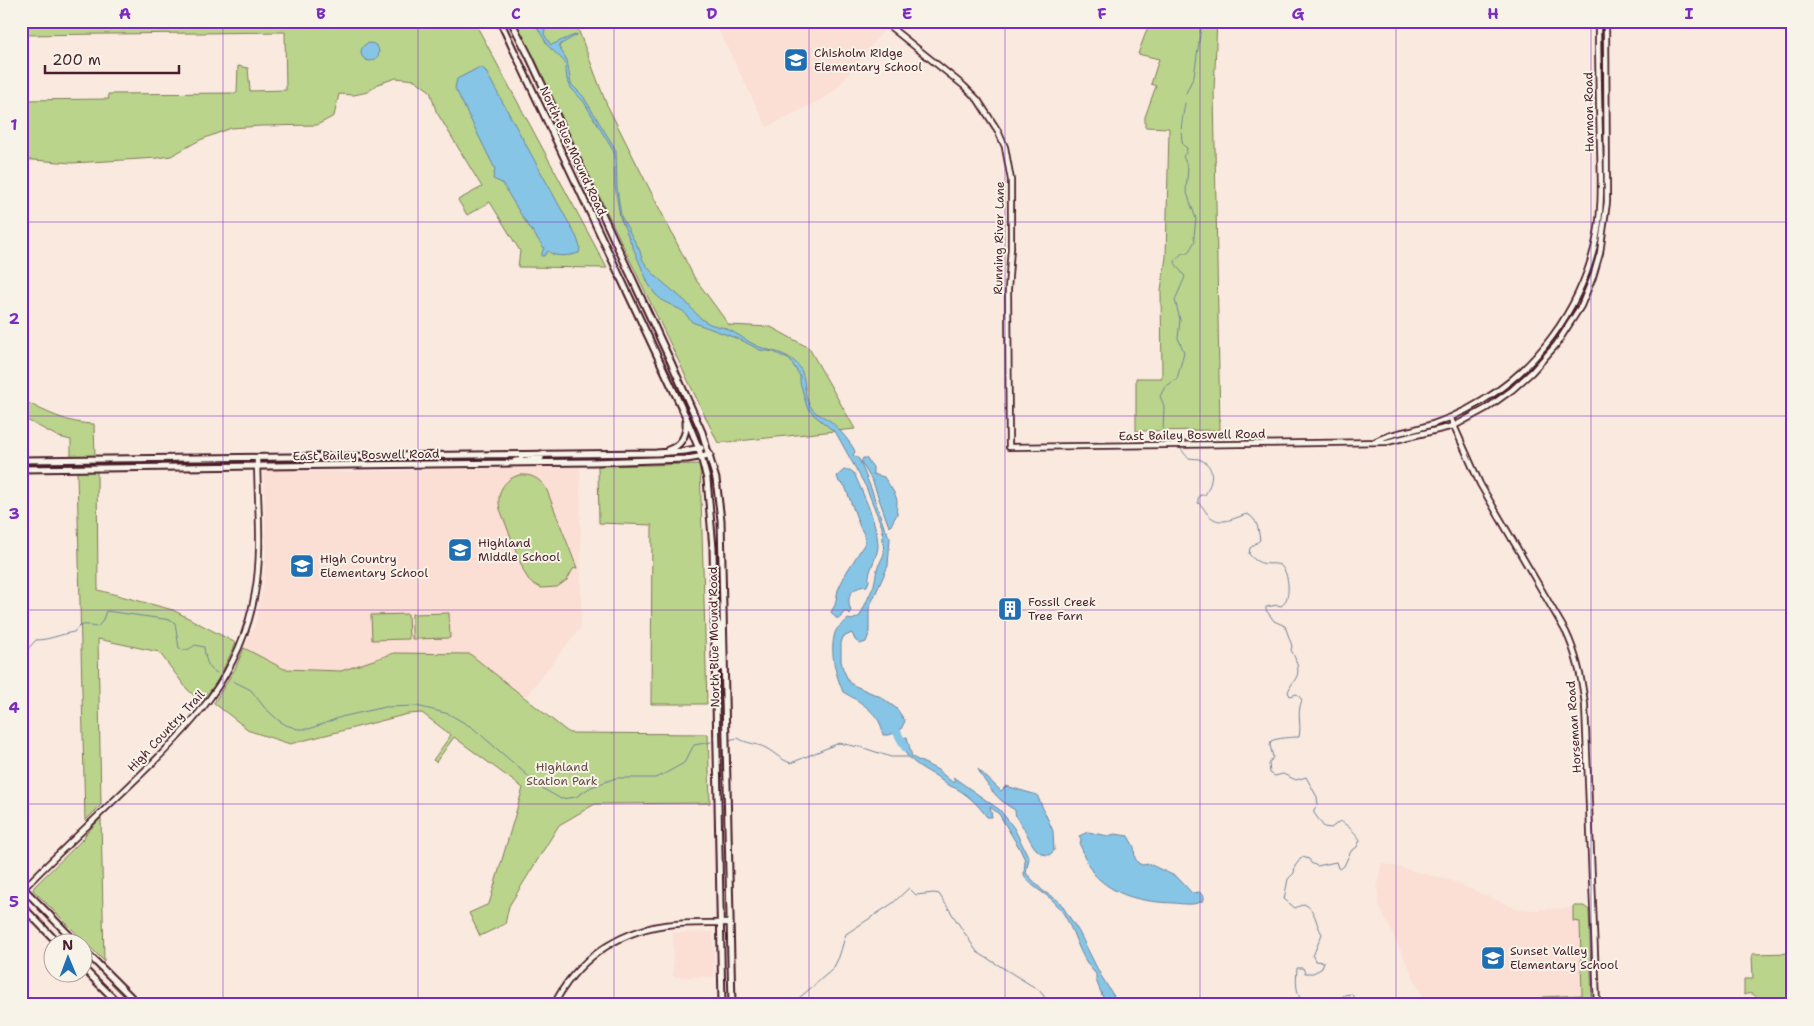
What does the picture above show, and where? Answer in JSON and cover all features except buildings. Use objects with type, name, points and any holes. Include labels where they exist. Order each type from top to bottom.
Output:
[{"type":"main road","name":"North Blue Mound Road","points":[[500,21],[686,417],[699,449],[707,479],[712,523],[722,1005]]},
{"type":"main road","name":"North Blue Mound Road","points":[[510,21],[529,56],[670,360],[707,447],[716,479],[721,520],[732,1005]]},
{"type":"main road","points":[[626,289],[636,285]]},
{"type":"main road","points":[[656,453],[672,449],[681,442],[686,431],[686,417]]},
{"type":"main road","name":"East Bailey Boswell Road","points":[[21,460],[656,453],[707,447]]},
{"type":"main road","points":[[476,464],[480,458],[500,457],[505,454]]},
{"type":"main road","points":[[507,463],[539,459],[541,454]]},
{"type":"main road","name":"East Bailey Boswell Road","points":[[21,469],[476,464],[687,459],[710,455]]},
{"type":"main road","points":[[343,456],[343,465]]},
{"type":"main road","points":[[371,456],[371,465]]},
{"type":"main road","points":[[714,623],[718,623],[719,627],[720,662],[724,673]]},
{"type":"main road","points":[[22,889],[68,934]]},
{"type":"main road","points":[[21,905],[49,934]]},
{"type":"main road","points":[[92,958],[139,1005]]},
{"type":"main road","points":[[92,978],[120,1005]]},
{"type":"street","name":"Running River Lane","points":[[883,21],[958,81],[978,100],[998,131],[1005,147],[1011,188],[1011,248],[1008,289],[1009,447]]},
{"type":"street","name":"Harmon Road","points":[[1598,21],[1601,202]]},
{"type":"street","name":"Harmon Road","points":[[1606,21],[1608,202]]},
{"type":"street","name":"East Bailey Boswell Road","points":[[1375,442],[1389,434],[1451,419],[1483,401],[1506,385],[1536,357],[1560,327],[1574,301],[1594,249],[1601,202]]},
{"type":"street","name":"East Bailey Boswell Road","points":[[1009,447],[1354,444],[1387,442],[1454,426],[1487,408],[1512,390],[1532,372],[1556,345],[1581,306],[1593,277],[1600,254],[1608,202]]},
{"type":"street","name":"Horseman Road","points":[[1451,419],[1480,484],[1566,632],[1575,651],[1585,705],[1597,1005]]},
{"type":"street","name":"High Country Trail","points":[[22,889],[159,757],[209,701],[232,664],[247,629],[256,591],[258,555],[257,457]]},
{"type":"street","points":[[554,1005],[580,966],[617,939],[662,926],[730,923]]},
{"type":"shaded area","name":"Chisholm Ridge Elementary School","points":[[714,21],[874,21],[884,30],[835,90],[824,98],[767,127]]},
{"type":"shaded area","name":"Highland Middle School","points":[[580,467],[581,627],[525,697],[470,654],[394,653],[341,671],[284,669],[244,648],[255,626],[264,584],[266,547],[264,473],[270,469],[338,472]]},
{"type":"shaded area","name":"Sunset Valley Elementary School","points":[[1382,863],[1452,881],[1515,908],[1530,910],[1573,908],[1573,921],[1580,921],[1582,996],[1543,997],[1543,1005],[1427,1005],[1379,905],[1377,886]]},
{"type":"shaded area","points":[[713,932],[714,977],[673,977],[673,933]]},
{"type":"green space","points":[[21,21],[474,21],[607,268],[518,267],[520,251],[490,202],[467,215],[458,200],[482,187],[436,111],[430,91],[415,80],[396,78],[378,84],[368,92],[354,95],[339,94],[334,116],[317,125],[231,128],[200,140],[171,156],[72,163],[21,159],[21,100],[109,99],[108,94],[237,93],[238,66],[248,68],[250,91],[286,90],[285,32],[21,35]]},
{"type":"green space","points":[[515,21],[575,21],[606,103],[694,277],[729,325],[771,327],[809,348],[855,429],[718,443]]},
{"type":"green space","points":[[1150,21],[1217,21],[1214,91],[1220,430],[1136,431],[1136,378],[1162,378],[1161,290],[1166,257],[1169,128],[1145,127],[1145,117],[1156,86],[1151,84],[1159,59],[1138,54]]},
{"type":"green space","points":[[21,399],[66,419],[94,424],[95,457],[71,456],[71,440],[59,437],[21,417]]},
{"type":"green space","points":[[700,464],[707,704],[651,704],[652,525],[599,523],[598,466]]},
{"type":"green space","points":[[97,471],[98,590],[173,610],[236,643],[217,682],[201,702],[187,689],[159,652],[98,639],[101,805],[85,821],[77,472]]},
{"type":"green space","points":[[519,475],[534,477],[546,488],[577,568],[573,569],[567,580],[557,587],[541,588],[530,582],[524,572],[500,509],[499,498],[502,488],[509,480]]},
{"type":"green space","points":[[449,613],[450,638],[412,639],[412,614]]},
{"type":"green space","points":[[408,614],[409,639],[372,640],[371,615]]},
{"type":"green space","name":"Highland Station Park","points":[[244,648],[284,669],[341,671],[394,653],[470,654],[569,733],[708,734],[710,803],[595,804],[559,825],[509,906],[505,924],[480,936],[469,913],[489,904],[523,788],[454,737],[436,762],[433,760],[451,735],[422,713],[408,714],[290,744],[250,731],[214,703],[235,669]]},
{"type":"green space","points":[[101,818],[104,961],[92,949],[92,934],[77,934],[33,890]]},
{"type":"green space","points":[[1573,906],[1584,906],[1589,910],[1592,1005],[1543,1005],[1543,997],[1582,995],[1580,922],[1573,921]]},
{"type":"green space","points":[[1793,953],[1793,1005],[1757,1005],[1757,999],[1754,995],[1744,995],[1744,979],[1753,979],[1752,954]]},
{"type":"water","points":[[532,21],[541,21],[545,31],[544,34],[551,45],[577,34],[559,47],[567,60],[571,84],[583,96],[616,150],[617,188],[621,216],[646,265],[706,322],[727,329],[757,346],[781,354],[795,362],[802,372],[806,396],[811,407],[832,422],[854,449],[853,455],[859,459],[884,527],[890,538],[888,566],[869,608],[869,634],[866,642],[860,644],[855,640],[852,633],[843,637],[841,661],[849,682],[881,697],[897,709],[905,721],[900,731],[883,735],[879,721],[869,709],[843,692],[833,656],[833,640],[836,631],[848,619],[852,620],[860,616],[874,585],[877,569],[884,554],[882,527],[866,487],[836,433],[807,407],[800,376],[790,360],[774,352],[760,350],[741,340],[692,322],[683,311],[663,301],[655,294],[648,283],[620,217],[615,186],[614,152],[584,102],[571,88],[567,79],[565,62],[548,46]]},
{"type":"water","points":[[366,43],[374,43],[379,48],[377,59],[366,61],[361,56],[361,48]]},
{"type":"water","points":[[480,67],[485,70],[577,238],[580,247],[579,253],[558,256],[548,251],[544,256],[541,256],[544,248],[502,183],[493,179],[495,169],[455,88],[457,79]]},
{"type":"water","points":[[863,458],[866,458],[873,467],[873,474],[884,477],[895,495],[897,514],[890,527],[873,482],[861,462]]},
{"type":"water","points":[[844,470],[850,470],[854,473],[866,500],[876,529],[878,547],[867,586],[857,588],[851,593],[849,597],[850,614],[844,612],[840,618],[836,618],[831,612],[835,605],[838,590],[846,573],[865,543],[864,534],[845,486],[839,482],[837,476]]},
{"type":"water","points":[[907,737],[912,757],[938,770],[952,782],[955,782],[953,777],[1000,810],[1014,828],[1029,858],[1026,873],[1043,891],[1059,901],[1079,932],[1100,974],[1113,995],[1122,1005],[1106,1005],[1096,980],[1096,974],[1084,959],[1064,914],[1054,902],[1024,875],[1025,860],[999,814],[990,807],[992,817],[987,817],[974,802],[958,789],[946,784],[913,762],[901,746],[899,739]]},
{"type":"water","points":[[978,769],[1001,791],[1006,786],[1037,795],[1053,831],[1054,851],[1049,855],[1036,849],[1016,817],[1015,810],[1009,807],[994,792]]},
{"type":"water","points":[[1088,832],[1108,836],[1115,834],[1128,836],[1134,847],[1135,858],[1138,863],[1142,865],[1149,864],[1177,877],[1192,893],[1199,892],[1204,896],[1204,900],[1190,904],[1152,901],[1130,897],[1110,888],[1093,873],[1080,845],[1081,839],[1079,836]]},
{"type":"waterway","points":[[1186,93],[1194,76],[1202,21]]},
{"type":"waterway","points":[[1172,443],[1163,433],[1164,406],[1160,396],[1165,387],[1177,379],[1184,352],[1178,338],[1180,320],[1175,300],[1185,277],[1175,261],[1182,253],[1188,253],[1195,241],[1196,219],[1186,190],[1188,168],[1183,156],[1187,148],[1183,145],[1181,134],[1185,103]]},
{"type":"waterway","points":[[1178,446],[1189,458],[1200,459],[1206,463],[1211,471],[1210,486],[1205,495],[1200,495],[1198,503],[1215,520],[1225,521],[1247,514],[1251,516],[1257,525],[1260,540],[1250,548],[1249,554],[1258,562],[1278,564],[1284,569],[1286,574],[1287,598],[1281,606],[1266,607],[1266,610],[1274,621],[1285,626],[1292,646],[1291,650],[1298,671],[1288,692],[1290,696],[1297,694],[1302,700],[1299,710],[1300,732],[1299,737],[1281,738],[1271,741],[1273,757],[1269,764],[1270,773],[1275,776],[1283,774],[1296,780],[1306,777],[1317,797],[1318,805],[1314,809],[1314,813],[1324,827],[1331,828],[1340,821],[1351,829],[1360,840],[1357,847],[1351,851],[1344,866],[1340,869],[1336,862],[1317,866],[1311,863],[1309,859],[1302,857],[1295,866],[1294,873],[1288,879],[1284,899],[1295,908],[1304,904],[1308,906],[1322,934],[1313,956],[1315,961],[1324,962],[1321,969],[1313,973],[1305,973],[1303,968],[1297,968],[1296,983],[1304,1005]]},
{"type":"waterway","points":[[91,626],[97,627],[102,622],[106,611],[171,620],[175,623],[179,648],[187,650],[195,645],[204,647],[209,666],[217,673]]},
{"type":"waterway","points":[[21,656],[36,640],[74,632],[80,626],[89,625]]},
{"type":"waterway","points":[[233,681],[251,690],[264,707],[278,720],[298,729],[309,729],[341,717],[385,707],[417,706],[449,714],[473,728],[542,788],[561,799],[576,797],[591,787],[616,778],[655,778],[684,763],[694,745],[711,742]]},
{"type":"waterway","points":[[892,723],[905,747]]},
{"type":"waterway","points":[[728,740],[738,738],[762,746],[791,763],[839,743],[864,748],[891,757],[908,757]]},
{"type":"waterway","points":[[791,1005],[833,969],[846,934],[893,903],[909,888],[916,895],[939,894],[977,952],[1039,990],[1051,1005]]},
{"type":"waterway","points":[[1338,1005],[1344,995],[1352,994],[1357,1005]]},
{"type":"place","name":"Chisholm Ridge Elementary School","points":[[796,60]]},
{"type":"place","name":"Highland Middle School","points":[[460,550]]},
{"type":"place","name":"High Country Elementary School","points":[[302,566]]},
{"type":"place","name":"Fossil Creek Tree Farn","points":[[1010,609]]},
{"type":"place","name":"Sunset Valley Elementary School","points":[[1493,958]]}]
